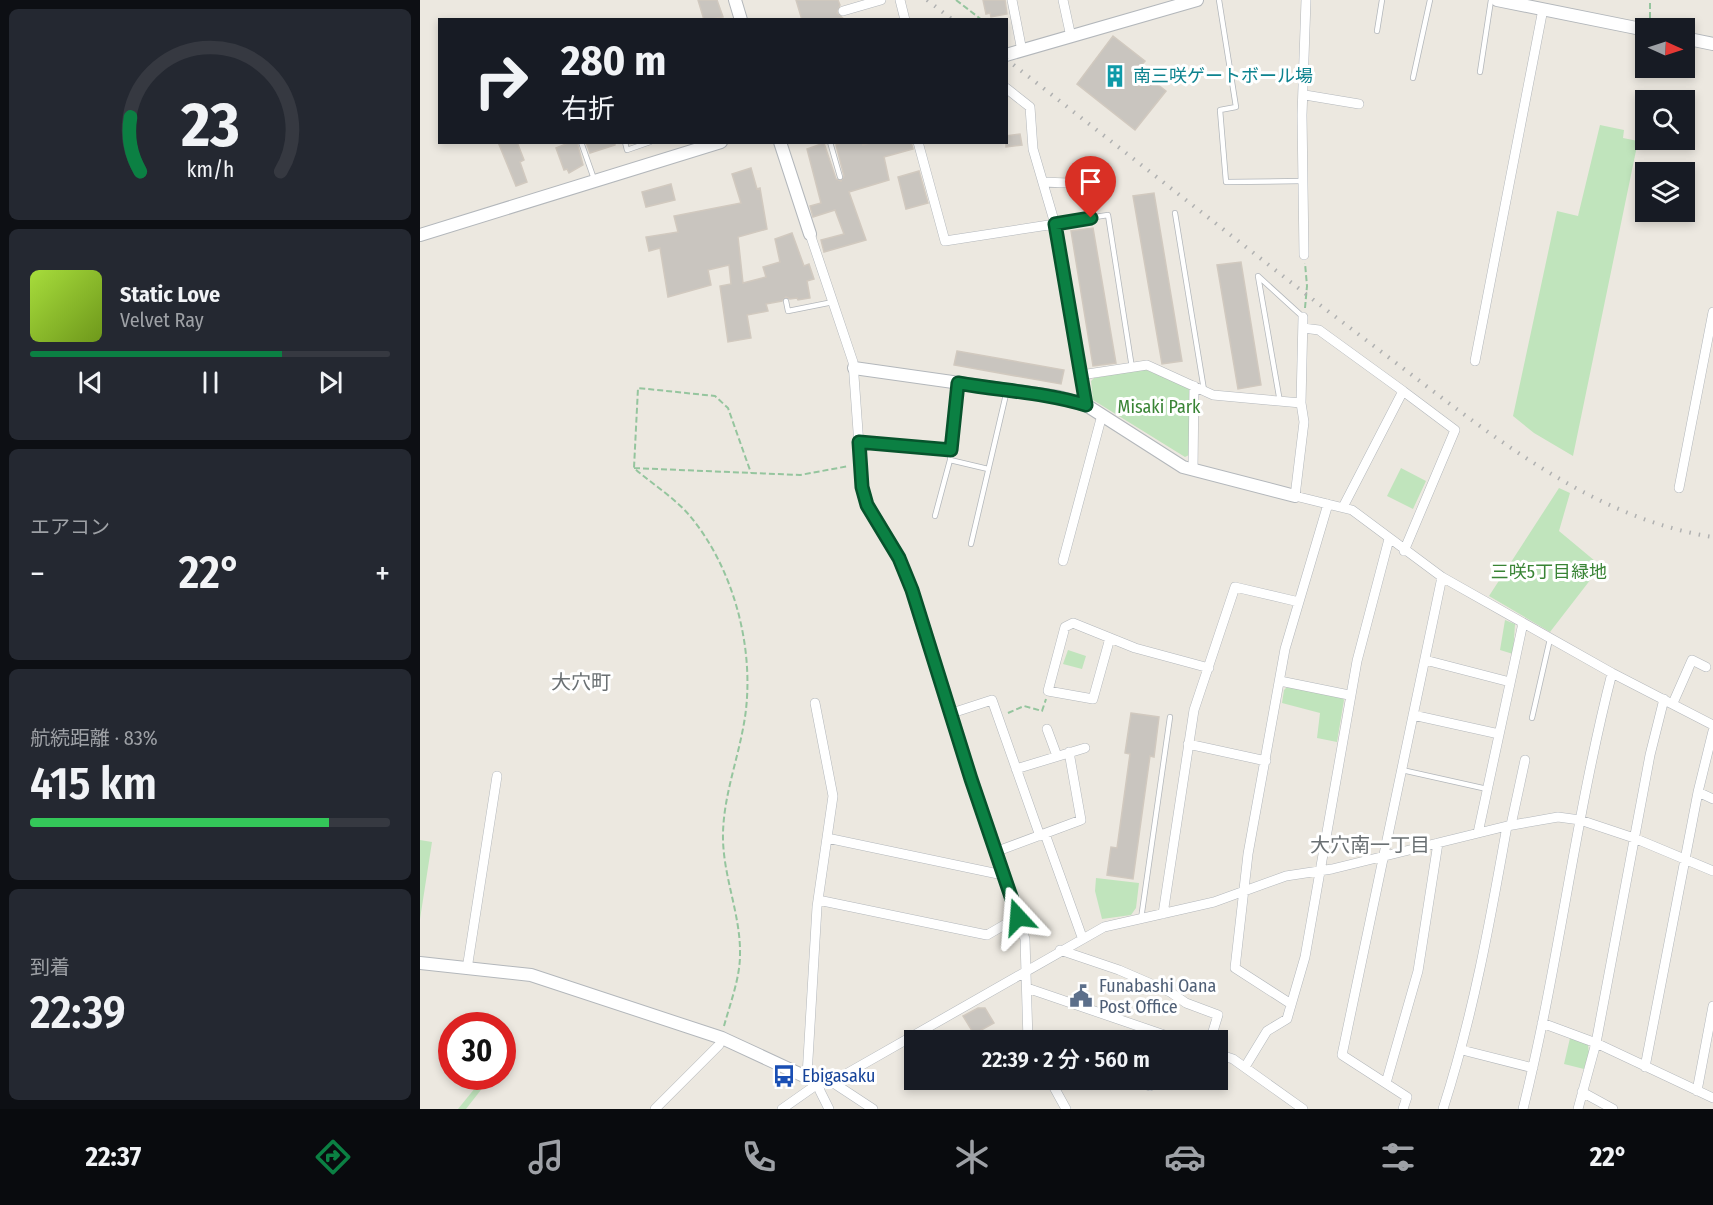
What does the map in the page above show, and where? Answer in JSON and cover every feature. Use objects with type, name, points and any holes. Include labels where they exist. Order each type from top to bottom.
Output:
[{"type":"street","points":[[735,0],[740,18]]},
{"type":"street","points":[[843,10],[881,0]]},
{"type":"street","points":[[900,0],[904,18]]},
{"type":"street","points":[[1012,0],[1022,51]]},
{"type":"street","points":[[1063,0],[1071,37]]},
{"type":"street","points":[[1008,54],[1071,37],[1171,4],[1197,0]]},
{"type":"street","points":[[1304,255],[1302,182],[1306,0]]},
{"type":"street","points":[[1497,0],[1635,22]]},
{"type":"street","points":[[1475,361],[1543,9]]},
{"type":"street","points":[[1695,40],[1713,44]]},
{"type":"street","points":[[1008,90],[1030,107],[1033,148],[1055,224],[1086,405]]},
{"type":"street","points":[[1305,95],[1359,104]]},
{"type":"street","points":[[420,235],[594,179],[714,144]]},
{"type":"street","points":[[781,144],[854,368],[859,464],[867,505],[899,558],[912,590],[1025,939],[1028,1030]]},
{"type":"street","points":[[919,144],[945,241],[1055,224]]},
{"type":"street","points":[[1043,182],[1092,184]]},
{"type":"street","points":[[1679,488],[1713,312]]},
{"type":"street","points":[[1295,496],[1304,422],[1301,403],[1304,317]]},
{"type":"street","points":[[1303,328],[1319,330],[1455,430],[1404,551]]},
{"type":"street","points":[[1081,375],[1147,365],[1214,395],[1301,403]]},
{"type":"street","points":[[854,368],[1059,397],[1086,405],[1183,467],[1352,510],[1404,551],[1442,577],[1612,673],[1713,725]]},
{"type":"street","points":[[1193,470],[1194,386]]},
{"type":"street","points":[[1343,507],[1403,391]]},
{"type":"street","points":[[1063,561],[1102,415]]},
{"type":"street","points":[[1292,1004],[1235,968],[1243,892],[1285,649],[1328,504]]},
{"type":"street","points":[[1245,1067],[1267,1031],[1287,1019],[1305,957],[1349,695],[1389,539]]},
{"type":"street","points":[[1403,1109],[1407,1096],[1342,1055],[1442,577]]},
{"type":"street","points":[[1163,914],[1194,710],[1235,587],[1299,602]]},
{"type":"street","points":[[1110,638],[1093,699],[1048,691],[1065,627],[1073,622],[1135,648],[1209,668]]},
{"type":"street","points":[[1478,833],[1523,622]]},
{"type":"street","points":[[1425,660],[1510,682]]},
{"type":"street","points":[[1578,1109],[1596,1042],[1650,755],[1669,701],[1692,660],[1706,666]]},
{"type":"street","points":[[1523,1109],[1542,1023],[1597,732],[1612,673]]},
{"type":"street","points":[[1280,681],[1349,695]]},
{"type":"street","points":[[952,713],[992,700],[1016,770],[1082,937]]},
{"type":"street","points":[[807,1076],[818,900],[833,796],[815,703]]},
{"type":"street","points":[[1413,715],[1499,734]]},
{"type":"street","points":[[1047,729],[1057,756]]},
{"type":"street","points":[[1645,1067],[1698,792],[1713,732]]},
{"type":"street","points":[[1188,744],[1266,761]]},
{"type":"street","points":[[1016,770],[1085,748]]},
{"type":"street","points":[[995,852],[1081,820],[1069,752]]},
{"type":"street","points":[[1443,1109],[1462,1050],[1525,760]]},
{"type":"street","points":[[467,969],[496,776]]},
{"type":"street","points":[[1698,792],[1713,799]]},
{"type":"street","points":[[782,1109],[1082,937],[1104,927],[1214,902],[1286,876],[1383,858],[1478,833],[1558,818],[1580,820],[1634,838],[1685,857],[1713,872]]},
{"type":"street","points":[[827,838],[1003,875]]},
{"type":"street","points":[[1386,1083],[1418,971],[1438,843]]},
{"type":"street","points":[[818,900],[987,935],[1018,917]]},
{"type":"street","points":[[1060,950],[1119,970],[1218,1016],[1214,1030]]},
{"type":"street","points":[[420,963],[531,975],[722,1038],[807,1076],[826,1082],[873,1109]]},
{"type":"street","points":[[1027,988],[1143,1030]]},
{"type":"street","points":[[1697,1091],[1713,1006]]},
{"type":"street","points":[[1542,1023],[1596,1042],[1713,1098]]},
{"type":"street","points":[[655,1109],[719,1045],[722,1038]]},
{"type":"street","points":[[1462,1050],[1533,1068]]},
{"type":"street","points":[[1228,1059],[1245,1067],[1303,1109]]},
{"type":"street","points":[[826,1082],[820,1091],[829,1109]]},
{"type":"street","points":[[1056,1090],[1066,1109]]},
{"type":"street","points":[[1582,1092],[1613,1109]]},
{"type":"lane","points":[[1219,0],[1236,107],[1220,110],[1226,182],[1302,182]]},
{"type":"lane","points":[[1377,31],[1382,0]]},
{"type":"lane","points":[[1413,78],[1430,0]]},
{"type":"lane","points":[[1480,72],[1491,0]]},
{"type":"lane","points":[[582,144],[594,179]]},
{"type":"lane","points":[[626,144],[627,150],[644,144]]},
{"type":"lane","points":[[831,144],[840,177]]},
{"type":"lane","points":[[1175,213],[1204,390]]},
{"type":"lane","points":[[1055,224],[1108,215],[1132,368]]},
{"type":"lane","points":[[1280,402],[1258,276],[1304,317]]},
{"type":"lane","points":[[786,301],[788,311],[833,302]]},
{"type":"lane","points":[[935,516],[950,460],[958,383]]},
{"type":"lane","points":[[971,544],[1007,390]]},
{"type":"lane","points":[[859,442],[951,450]]},
{"type":"lane","points":[[950,460],[988,469]]},
{"type":"lane","points":[[1532,718],[1550,639]]},
{"type":"lane","points":[[1141,920],[1170,717]]},
{"type":"lane","points":[[1402,770],[1487,789]]},
{"type":"path","points":[[956,0],[979,18]]},
{"type":"path","points":[[1648,18],[1650,0]]},
{"type":"path","points":[[1304,255],[1307,286],[1304,317]]},
{"type":"path","points":[[634,468],[638,388],[715,396],[728,408],[752,473]]},
{"type":"path","points":[[634,468],[800,475],[859,464]]},
{"type":"path","points":[[634,468],[689,515],[713,549],[727,580],[746,645],[748,673],[745,718],[724,808],[723,853],[738,923],[740,957],[722,1038]]},
{"type":"path","points":[[999,717],[1024,706],[1042,711],[1048,691]]},
{"type":"green space","points":[[1600,125],[1624,130],[1623,138],[1635,140],[1636,150],[1573,456],[1534,433],[1513,416],[1557,211],[1578,216]]},
{"type":"green space","name":"Misaki Park","points":[[1144,369],[1190,388],[1189,455],[1185,457],[1093,400],[1091,381],[1094,378]]},
{"type":"green space","points":[[1401,468],[1426,481],[1413,509],[1387,496]]},
{"type":"green space","name":"三咲5丁目緑地","points":[[1559,488],[1570,493],[1559,531],[1601,566],[1550,632],[1489,596]]},
{"type":"green space","points":[[1505,620],[1515,624],[1513,654],[1500,650]]},
{"type":"green space","points":[[1068,650],[1086,656],[1082,669],[1063,664]]},
{"type":"green space","points":[[1288,686],[1341,696],[1344,700],[1337,742],[1317,738],[1320,713],[1282,703],[1284,690]]},
{"type":"green space","points":[[420,840],[432,842],[420,919]]},
{"type":"green space","points":[[1096,878],[1139,883],[1136,908],[1131,915],[1102,919],[1095,891]]},
{"type":"green space","points":[[1570,1038],[1588,1045],[1589,1053],[1584,1069],[1564,1064]]},
{"type":"green space","points":[[473,1090],[481,1090],[466,1109],[458,1109]]},
{"type":"building","points":[[698,0],[717,0],[723,17],[703,18]]},
{"type":"building","points":[[796,0],[838,0],[840,5],[837,13],[843,18],[801,18]]},
{"type":"building","points":[[983,0],[1005,0],[1007,14],[991,17],[990,13],[986,14]]},
{"type":"building","name":"南三咲ゲートボール場","points":[[1113,36],[1145,61],[1138,69],[1166,91],[1135,130],[1077,84]]},
{"type":"building","points":[[1020,134],[1022,145],[1006,147],[1008,136]]},
{"type":"building","points":[[499,144],[518,144],[524,160],[520,162],[527,182],[516,186]]},
{"type":"building","points":[[566,144],[578,144],[583,165],[569,173],[567,169],[564,170],[556,148]]},
{"type":"building","points":[[587,144],[615,144],[615,145],[590,153]]},
{"type":"building","points":[[824,144],[836,179],[841,181],[844,176],[836,145],[912,144],[913,149],[884,157],[889,180],[849,192],[866,240],[824,252],[821,240],[844,234],[835,210],[813,217],[810,206],[821,203],[807,149]]},
{"type":"building","points":[[751,168],[757,189],[760,188],[767,229],[738,237],[743,283],[766,277],[763,267],[780,262],[775,239],[792,233],[804,266],[809,264],[814,279],[807,281],[810,298],[798,300],[786,297],[782,301],[766,304],[768,311],[747,315],[751,338],[728,342],[720,286],[731,284],[729,265],[708,270],[711,285],[668,297],[660,248],[649,251],[646,237],[678,232],[674,216],[741,203],[732,174]]},
{"type":"building","points":[[919,171],[928,203],[906,209],[898,177]]},
{"type":"building","points":[[671,184],[675,200],[646,207],[642,192]]},
{"type":"building","points":[[1154,193],[1182,361],[1162,364],[1133,196]]},
{"type":"building","points":[[1093,228],[1116,363],[1093,366],[1071,231]]},
{"type":"building","points":[[1241,262],[1261,385],[1238,389],[1217,265]]},
{"type":"building","points":[[957,351],[1064,370],[1061,384],[954,365]]},
{"type":"building","points":[[1131,713],[1159,717],[1154,757],[1150,756],[1133,879],[1107,875],[1111,847],[1117,848],[1130,754],[1125,753]]},
{"type":"building","points":[[978,1008],[985,1008],[994,1023],[981,1030],[972,1030],[963,1016]]},
{"type":"railway","points":[[927,0],[950,18]]},
{"type":"railway","points":[[1008,61],[1320,305],[1507,445],[1571,485],[1605,503],[1676,529],[1713,537]]},
{"type":"place","name":"南三咲ゲートボール場","points":[[1115,76]]},
{"type":"place","name":"Funabashi Oana Post Office","points":[[1081,996]]},
{"type":"place","name":"Ebigasaku","points":[[784,1076]]},
{"type":"district","name":"大穴町","points":[[581,682]]},
{"type":"district","name":"大穴南一丁目","points":[[1370,845]]},
{"type":"route","points":[[1018,917],[971,779],[938,667],[912,590],[899,558],[867,505],[859,464],[859,442],[951,450],[958,383],[999,390],[1014,389],[1059,397],[1086,405],[1055,224],[1091,218]]}]
